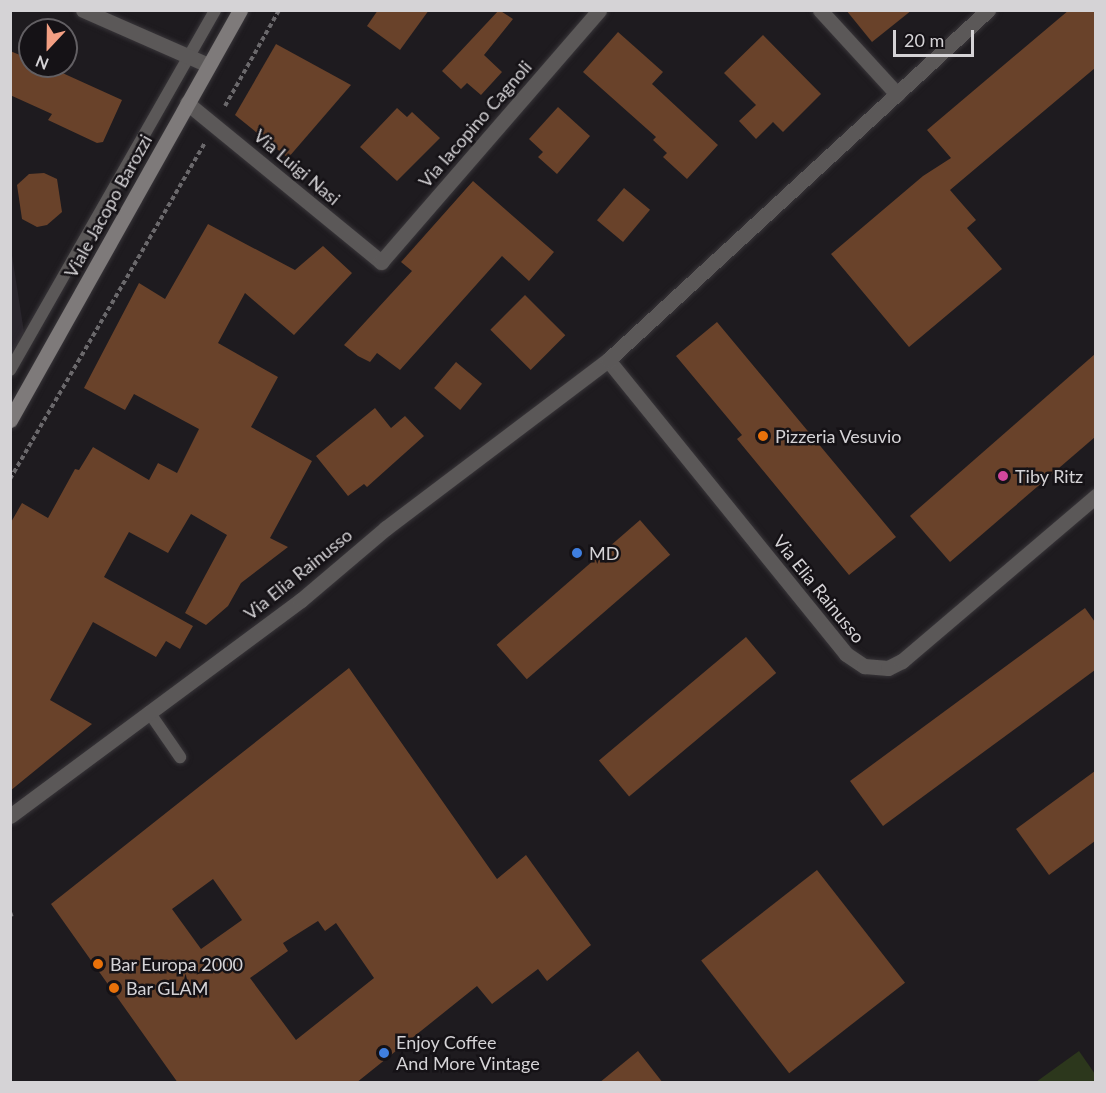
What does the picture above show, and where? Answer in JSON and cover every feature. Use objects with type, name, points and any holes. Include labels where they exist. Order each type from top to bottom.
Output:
[{"type":"street","points":[[83,10],[208,65]]},
{"type":"street","name":"Viale Jacopo Barozzi","points":[[10,420],[240,10]]},
{"type":"street","name":"Via Iacopino Cagnoli","points":[[381,262],[599,10]]},
{"type":"street","points":[[820,10],[897,94]]},
{"type":"street","name":"Via Elia Rainusso","points":[[10,816],[608,360],[988,10]]},
{"type":"street","name":"Via Luigi Nasi","points":[[187,103],[381,262]]},
{"type":"street","name":"Via Elia Rainusso","points":[[608,360],[846,654],[864,666],[888,668],[902,662],[1095,496]]},
{"type":"lane","points":[[10,370],[215,10]]},
{"type":"lane","points":[[149,712],[180,757]]},
{"type":"path","points":[[10,479],[279,10]]},
{"type":"shaded area","points":[[11,249],[24,332],[10,357]]},
{"type":"green space","points":[[1079,1051],[1095,1074],[1095,1082],[1036,1082]]},
{"type":"building","points":[[378,10],[429,10],[400,50],[367,26]]},
{"type":"building","points":[[499,10],[513,19],[484,55],[502,72],[481,95],[467,83],[461,89],[442,71]]},
{"type":"building","points":[[846,10],[912,10],[872,42]]},
{"type":"building","points":[[1069,10],[1095,10],[1095,68],[950,190],[976,220],[967,228],[1002,269],[909,347],[831,254],[923,176],[951,158],[927,130]]},
{"type":"building","points":[[618,32],[663,72],[652,84],[718,145],[687,179],[663,157],[667,153],[653,140],[656,137],[583,72]]},
{"type":"building","points":[[763,35],[821,94],[783,132],[773,122],[756,139],[739,121],[756,105],[724,73]]},
{"type":"building","points":[[276,44],[351,85],[288,158],[235,115]]},
{"type":"building","points":[[10,51],[18,54],[18,78],[73,78],[122,100],[103,142],[97,143],[48,120],[52,114],[10,95]]},
{"type":"building","points":[[558,107],[590,136],[557,174],[538,157],[543,152],[529,139]]},
{"type":"building","points":[[397,108],[407,117],[412,112],[440,138],[397,181],[360,147]]},
{"type":"building","points":[[44,173],[57,179],[62,212],[47,225],[37,227],[22,219],[17,185],[29,174]]},
{"type":"building","points":[[473,181],[554,252],[529,281],[502,256],[400,370],[377,353],[370,362],[358,356],[344,345],[412,271],[401,262]]},
{"type":"building","points":[[624,188],[650,210],[623,242],[597,220]]},
{"type":"building","points":[[208,224],[295,270],[323,246],[352,273],[294,335],[245,293],[218,343],[278,377],[251,427],[312,461],[270,538],[288,547],[241,583],[228,606],[206,625],[185,613],[227,535],[191,514],[168,553],[129,532],[104,577],[193,626],[180,649],[166,641],[156,657],[93,622],[50,700],[92,724],[10,791],[10,524],[22,503],[48,518],[75,469],[79,470],[93,447],[149,480],[158,463],[177,473],[199,429],[134,394],[125,410],[84,388],[139,283],[165,299]]},
{"type":"building","points":[[525,295],[565,335],[531,370],[490,330]]},
{"type":"building","points":[[717,322],[896,537],[849,575],[737,439],[742,435],[676,356]]},
{"type":"building","name":"Tiby Ritz","points":[[1095,354],[1095,437],[950,562],[910,516]]},
{"type":"building","points":[[456,362],[482,384],[460,410],[434,388]]},
{"type":"building","points":[[375,408],[391,428],[405,416],[424,436],[367,487],[364,484],[348,496],[316,456]]},
{"type":"building","points":[[640,520],[670,555],[527,679],[497,645]]},
{"type":"building","points":[[1085,608],[1095,622],[1095,670],[883,826],[850,781]]},
{"type":"building","points":[[746,637],[776,673],[629,796],[599,760]]},
{"type":"building","points":[[349,668],[497,879],[526,855],[591,945],[547,981],[538,969],[492,1004],[477,986],[356,1083],[178,1083],[51,904]],"holes":[[[213,879],[242,920],[201,949],[172,909]],[[318,921],[325,931],[336,923],[374,978],[296,1040],[250,978],[288,951],[283,943]]]},
{"type":"building","points":[[1095,771],[1095,841],[1049,875],[1016,829]]},
{"type":"building","points":[[817,870],[905,983],[789,1073],[701,961]]},
{"type":"building","points":[[638,1051],[663,1083],[599,1083]]},
{"type":"place","name":"Pizzeria Vesuvio","points":[[763,436]]},
{"type":"place","name":"Tiby Ritz","points":[[1003,476]]},
{"type":"place","name":"MD","points":[[577,553]]},
{"type":"place","name":"Bar Europa 2000","points":[[98,964]]},
{"type":"place","name":"Bar GLAM","points":[[114,988]]},
{"type":"place","name":"Enjoy Coffee And More Vintage","points":[[384,1053]]}]
